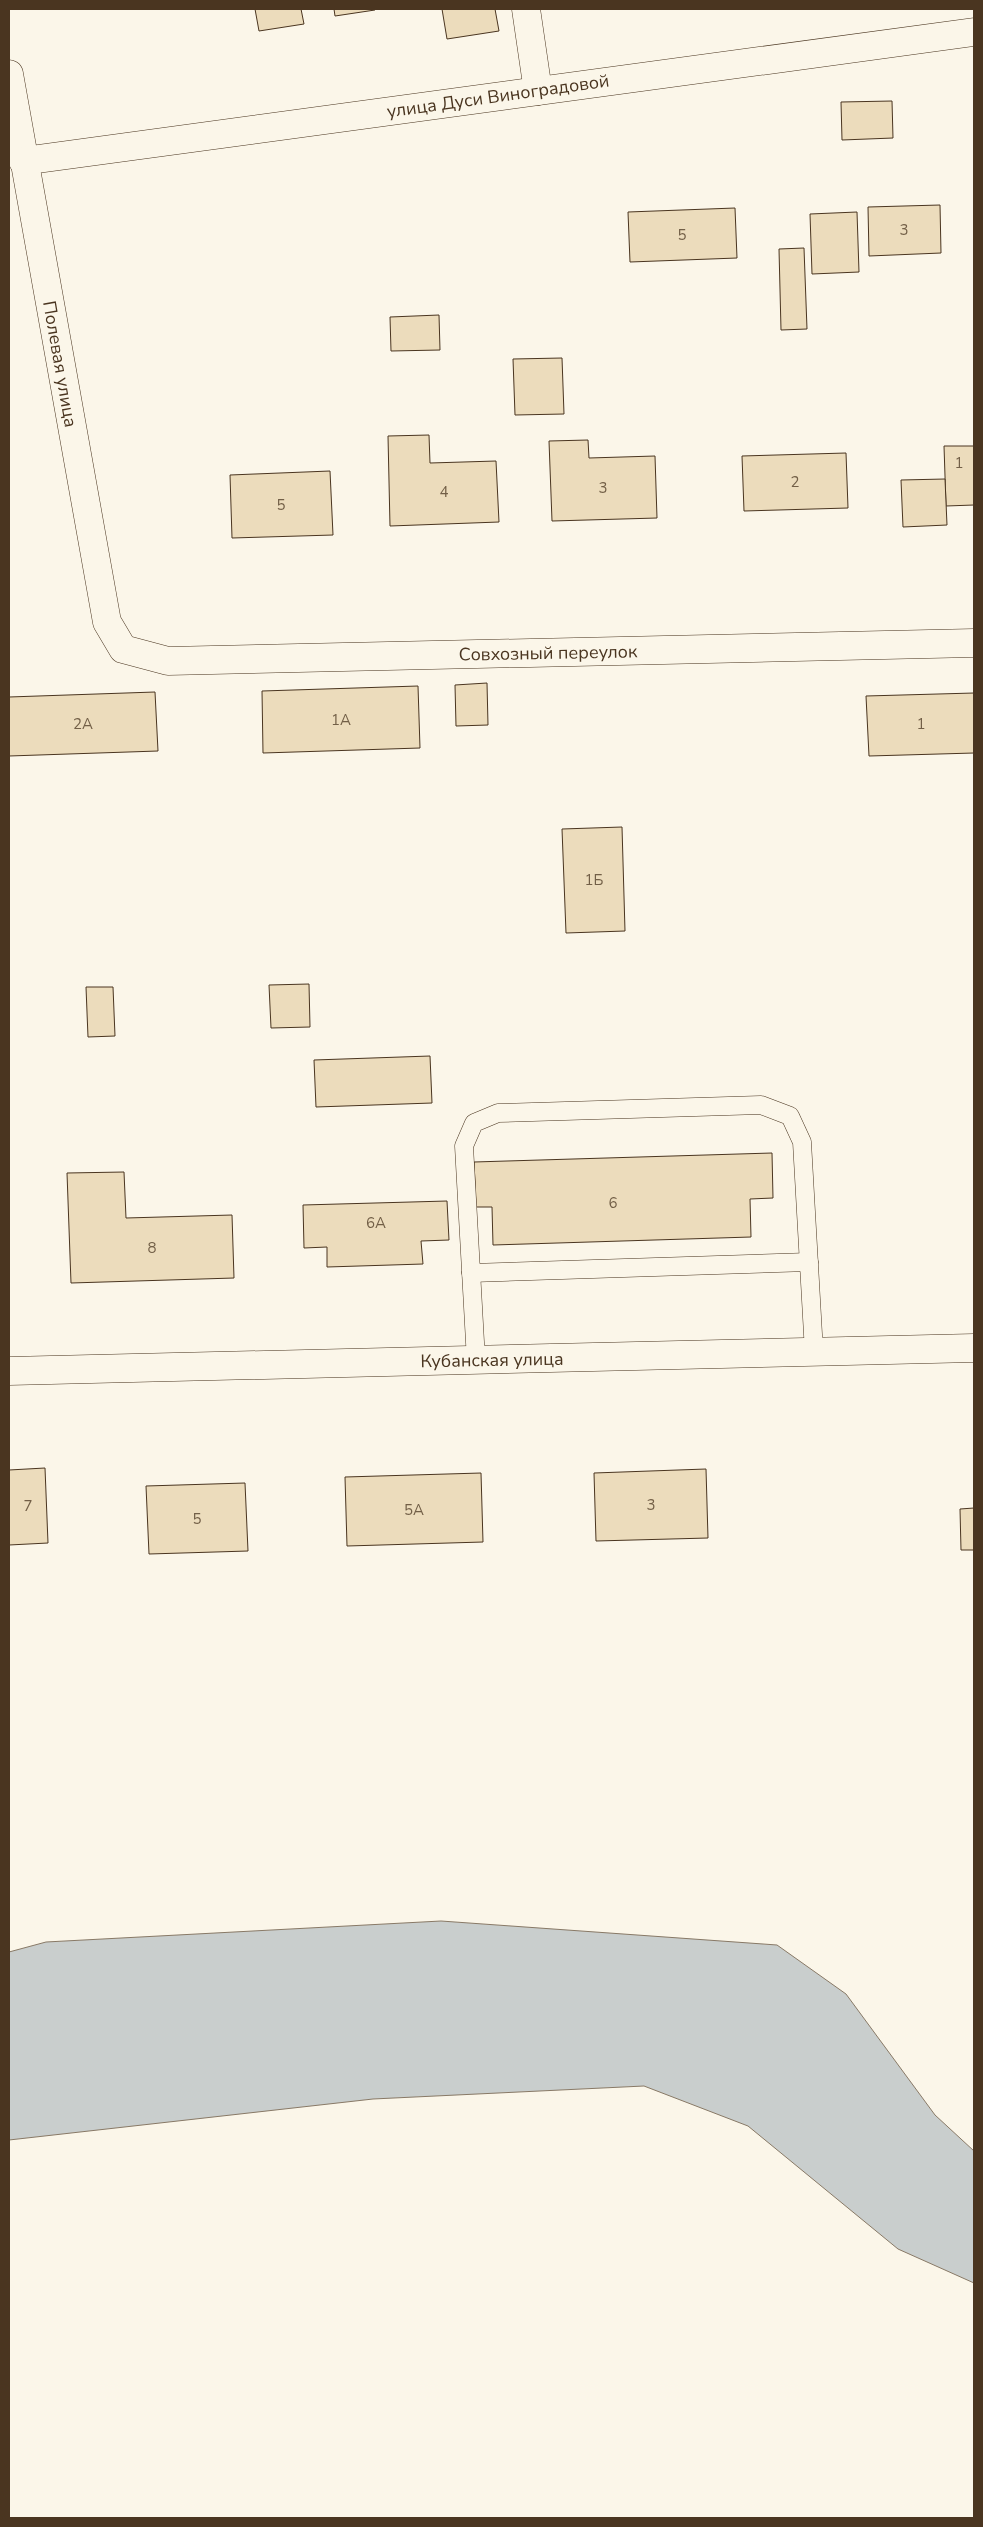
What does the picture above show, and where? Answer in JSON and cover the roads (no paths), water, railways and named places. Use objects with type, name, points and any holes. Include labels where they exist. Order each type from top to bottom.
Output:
[{"type":"street","points":[[526,9],[538,91]]},
{"type":"street","name":"улица Дуси Виноградовой","points":[[23,160],[974,32]]},
{"type":"street","name":"Полевая улица","points":[[9,74],[107,622],[124,649]]},
{"type":"street","name":"Совхозный переулок","points":[[124,649],[168,661],[974,643]]},
{"type":"street","name":"Кубанская улица","points":[[9,1371],[974,1348]]},
{"type":"lane","points":[[476,1360],[464,1146],[474,1123],[498,1113],[761,1105],[790,1116],[802,1142],[814,1352]]},
{"type":"lane","points":[[471,1273],[809,1262]]}]
